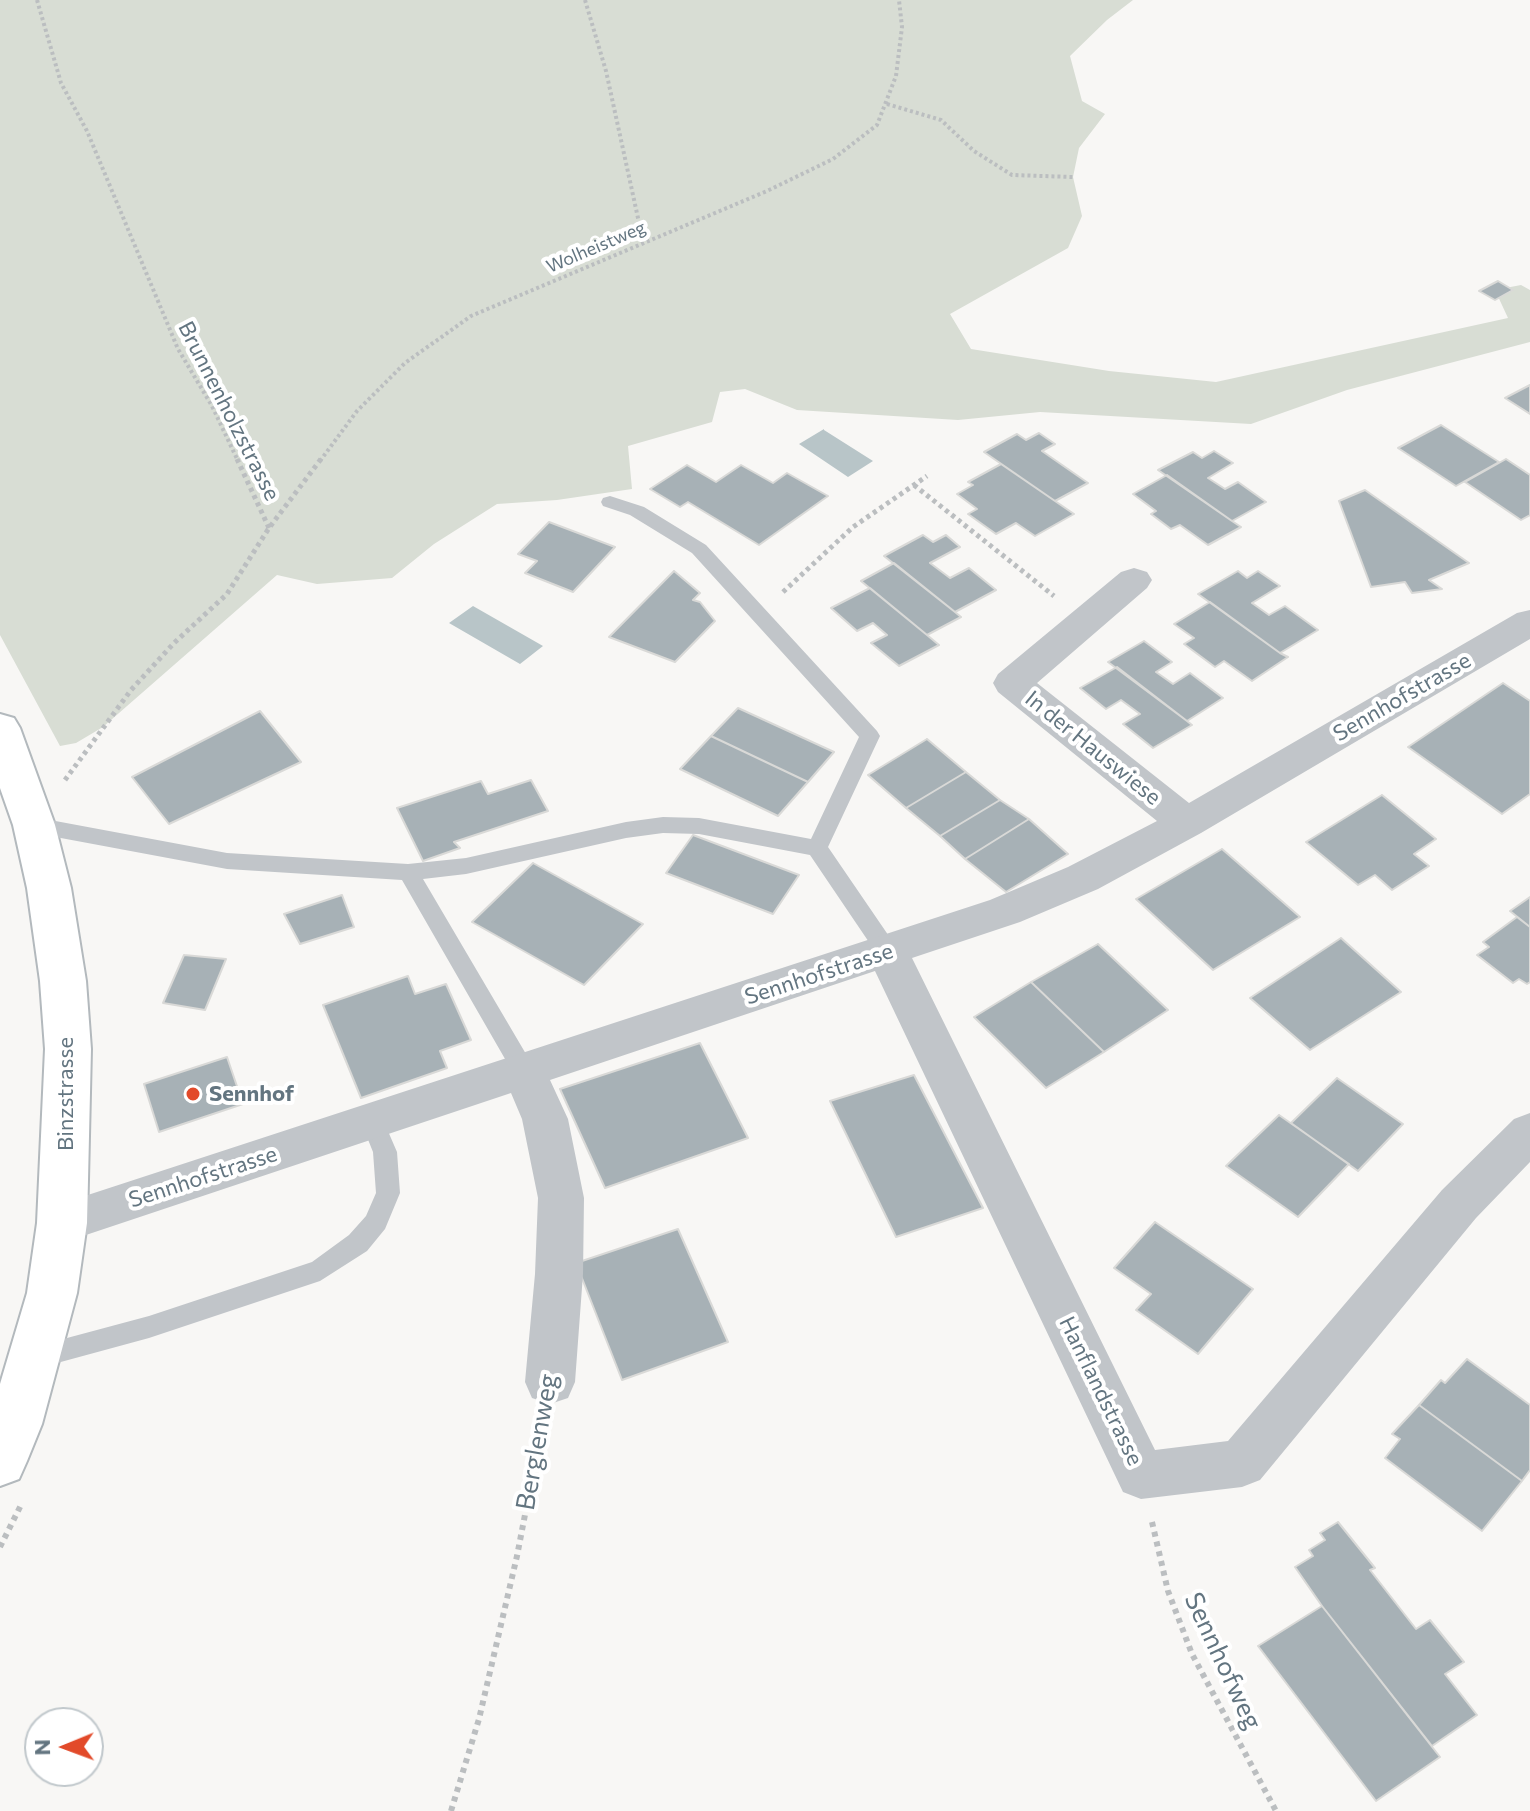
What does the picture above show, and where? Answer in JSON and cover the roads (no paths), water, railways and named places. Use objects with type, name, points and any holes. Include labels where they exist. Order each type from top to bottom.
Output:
[{"type":"main road","name":"Binzstrasse","points":[[0,728],[34,825],[49,888],[63,981],[68,1049],[62,1223],[52,1293],[35,1357],[0,1461]]},
{"type":"street","name":"In der Hauswiese","points":[[1120,592],[1012,683],[1187,823]]},
{"type":"street","name":"Sennhofstrasse","points":[[62,1223],[1005,911],[1070,884],[1187,823],[1530,622]]},
{"type":"street","name":"Hanflandstrasse","points":[[887,951],[1141,1475],[1242,1463],[1459,1204],[1530,1132]]},
{"type":"street","name":"Berglenweg","points":[[524,1071],[545,1119],[561,1198],[559,1274],[550,1382]]},
{"type":"lane","points":[[610,502],[637,511],[699,549],[870,736],[817,848]]},
{"type":"lane","points":[[34,825],[227,861],[408,872],[466,866],[626,830],[663,825],[699,826],[817,848],[887,951]]},
{"type":"lane","points":[[408,872],[524,1071]]},
{"type":"lane","points":[[35,1357],[149,1327],[320,1270],[358,1243],[376,1222],[388,1193],[385,1152],[373,1122]]},
{"type":"place","name":"Sennhof","points":[[193,1094]]}]
